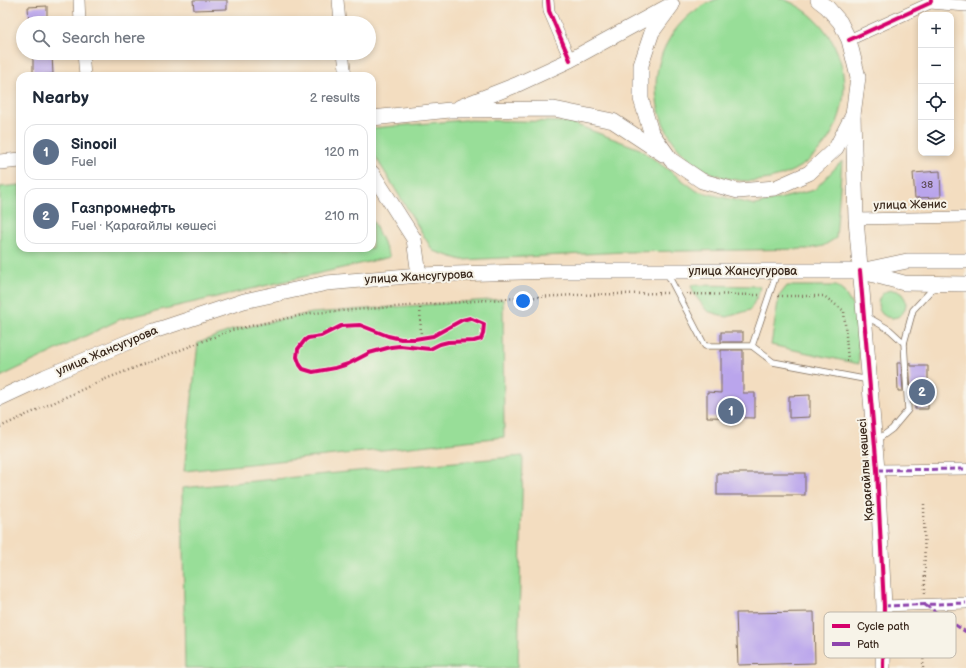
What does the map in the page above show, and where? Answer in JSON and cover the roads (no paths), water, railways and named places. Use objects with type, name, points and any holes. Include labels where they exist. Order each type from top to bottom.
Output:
[{"type":"main road","points":[[450,110],[516,86],[570,60],[676,2]]},
{"type":"main road","points":[[672,160],[651,132],[641,99],[641,65],[652,32],[676,2]]},
{"type":"main road","points":[[376,118],[450,110],[554,109],[613,121],[702,181],[738,191],[775,188],[809,174],[836,148],[853,115],[858,77],[849,40],[840,22],[823,2]]},
{"type":"main road","name":"Қарағайлы көшесі","points":[[853,115],[856,219],[875,441],[884,612]]},
{"type":"main road","points":[[0,162],[16,160]]},
{"type":"main road","points":[[376,179],[414,239],[420,275]]},
{"type":"main road","name":"улица Жансугурова","points":[[0,398],[45,377],[154,331],[244,301],[326,283],[420,275],[557,271],[860,271],[907,261],[966,262]]},
{"type":"main road","name":"улица Жансугурова","points":[[860,271],[904,283],[966,284]]},
{"type":"main road","name":"Қарағайлы көшесі","points":[[883,658],[883,668]]},
{"type":"street","points":[[78,0],[79,16]]},
{"type":"street","points":[[338,0],[339,16]]},
{"type":"street","points":[[548,0],[549,11],[570,60]]},
{"type":"street","points":[[849,40],[930,2],[966,6]]},
{"type":"street","points":[[84,60],[85,72]]},
{"type":"street","points":[[344,60],[345,72]]},
{"type":"street","name":"улица Женис","points":[[856,219],[966,216]]},
{"type":"street","points":[[877,470],[966,469]]},
{"type":"street","points":[[884,606],[966,603]]},
{"type":"lane","points":[[666,271],[705,346],[752,346],[773,362],[870,380]]},
{"type":"lane","points":[[752,346],[777,271]]},
{"type":"lane","points":[[875,441],[892,429],[908,410],[904,344],[913,310],[937,283]]},
{"type":"lane","points":[[864,314],[890,330],[904,344]]},
{"type":"place","name":"Газпромнефть","points":[[922,392]]},
{"type":"place","name":"Sinooil","points":[[731,411]]}]
